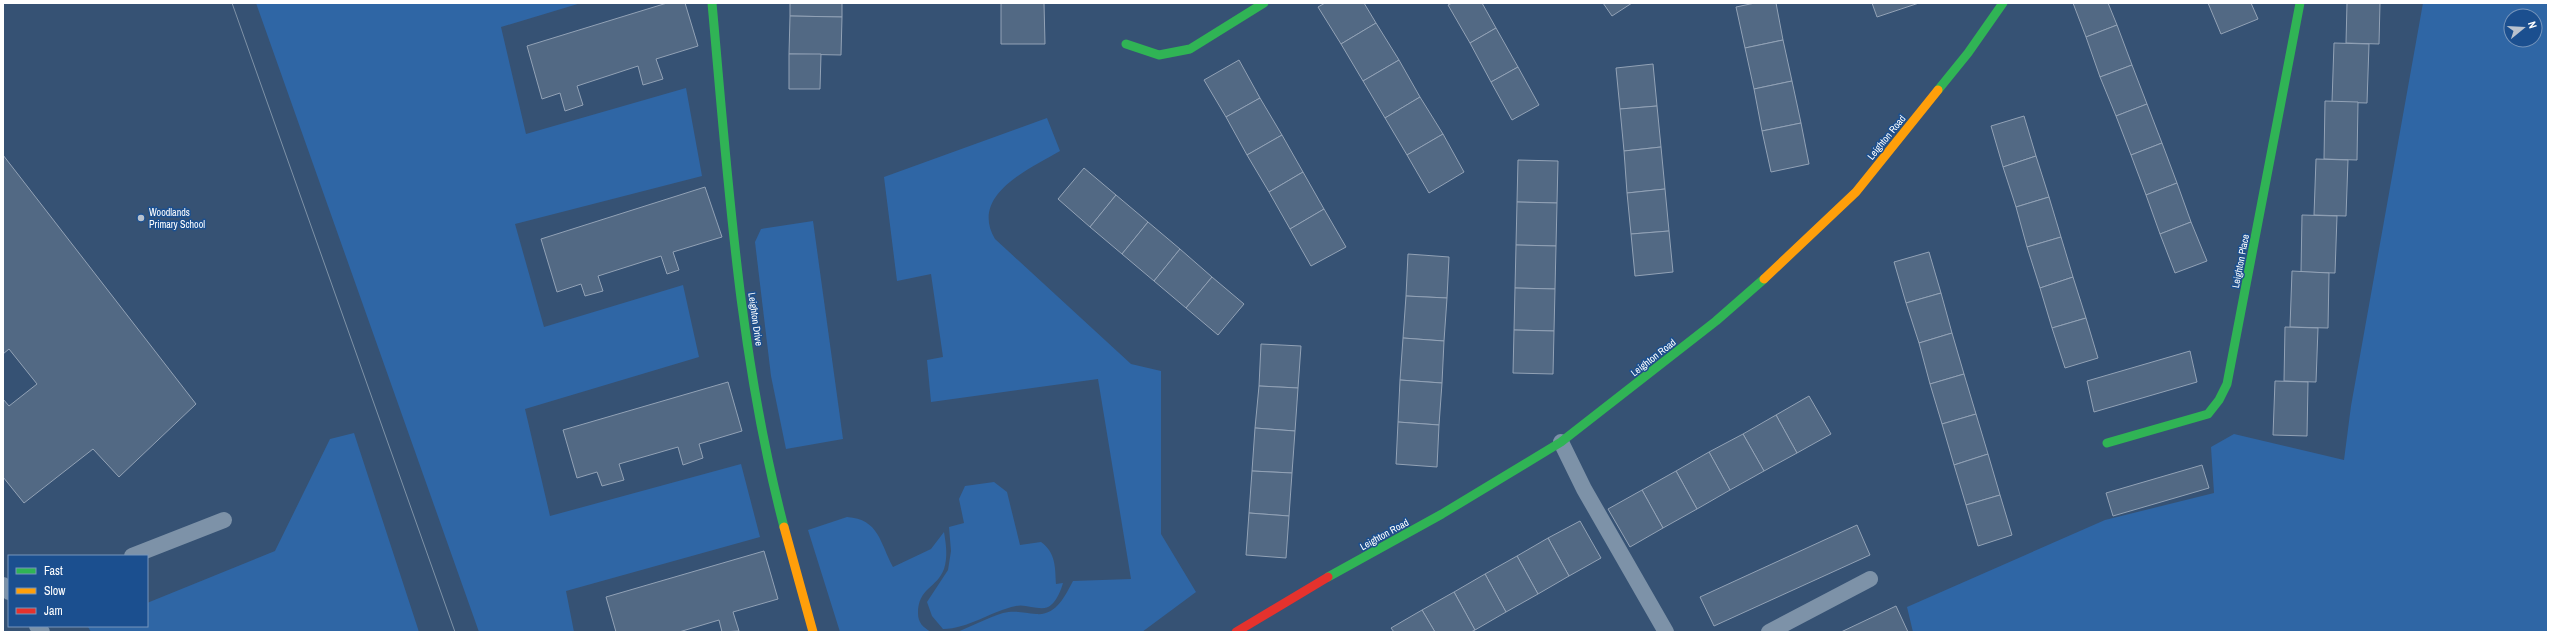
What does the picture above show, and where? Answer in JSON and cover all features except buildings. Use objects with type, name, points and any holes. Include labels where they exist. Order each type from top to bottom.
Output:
[{"type":"street","name":"Leighton Drive","points":[[712,3],[737,258],[758,411],[782,517],[813,632]]},
{"type":"street","points":[[1126,44],[1159,55],[1190,49],[1264,3]]},
{"type":"street","name":"Leighton Road","points":[[1236,632],[1278,605],[1442,514],[1561,442],[1716,321],[1784,262],[1856,192],[1968,53],[2002,3]]},
{"type":"street","name":"Leighton Place","points":[[2107,443],[2208,414],[2219,400],[2227,384],[2300,3]]},
{"type":"lane","points":[[1561,442],[1584,489],[1666,632]]},
{"type":"lane","points":[[135,555],[224,520]]},
{"type":"lane","points":[[1769,632],[1870,579]]},
{"type":"shaded area","points":[[256,3],[581,3],[501,27],[526,134],[686,88],[702,176],[515,224],[544,327],[683,285],[699,357],[525,409],[550,516],[741,464],[760,537],[566,591],[574,632],[479,632]]},
{"type":"shaded area","points":[[2423,3],[2548,3],[2548,632],[1913,632],[1907,607],[2105,520],[2214,493],[2211,447],[2234,434],[2344,460],[2351,406]]},
{"type":"shaded area","points":[[1047,118],[1060,151],[1033,166],[1006,185],[996,197],[990,209],[989,223],[995,239],[1131,364],[1161,371],[1161,534],[1196,592],[1142,632],[957,632],[1007,612],[1043,614],[1049,612],[1063,599],[1073,581],[1131,579],[1098,379],[931,402],[927,360],[943,357],[931,274],[897,281],[884,177]]},
{"type":"shaded area","points":[[813,221],[843,439],[786,449],[771,376],[755,242],[761,229]]},
{"type":"shaded area","points":[[354,433],[419,632],[91,632],[88,627],[148,627],[148,603],[275,551],[330,439]]},
{"type":"shaded area","points":[[994,482],[1007,492],[1020,545],[1041,542],[1046,546],[1054,561],[1056,584],[1063,583],[1062,586],[1055,600],[1048,607],[1039,608],[1020,605],[1007,608],[961,626],[943,629],[932,616],[927,602],[948,570],[951,551],[949,527],[964,523],[959,499],[965,486]]},
{"type":"shaded area","points":[[847,517],[866,522],[872,527],[881,541],[893,567],[931,549],[944,532],[946,555],[944,569],[937,580],[924,593],[919,605],[918,616],[920,622],[931,632],[840,632],[808,530]]},
{"type":"tram line","points":[[232,3],[455,632]]},
{"type":"traffic: fast","points":[[712,3],[737,267],[756,398],[784,527]]},
{"type":"traffic: fast","points":[[1126,44],[1159,55],[1190,49],[1264,3]]},
{"type":"traffic: fast","points":[[1938,90],[1968,53],[2003,3]]},
{"type":"traffic: fast","points":[[2107,443],[2208,414],[2219,400],[2227,384],[2300,3]]},
{"type":"traffic: fast","points":[[1328,577],[1442,514],[1561,442],[1716,321],[1764,279]]},
{"type":"traffic: slow","points":[[1764,279],[1856,192],[1938,90]]},
{"type":"traffic: slow","points":[[784,527],[813,632]]},
{"type":"traffic: jam","points":[[1236,632],[1328,577]]},
{"type":"place","name":"Woodlands Primary School","points":[[141,218]]}]
